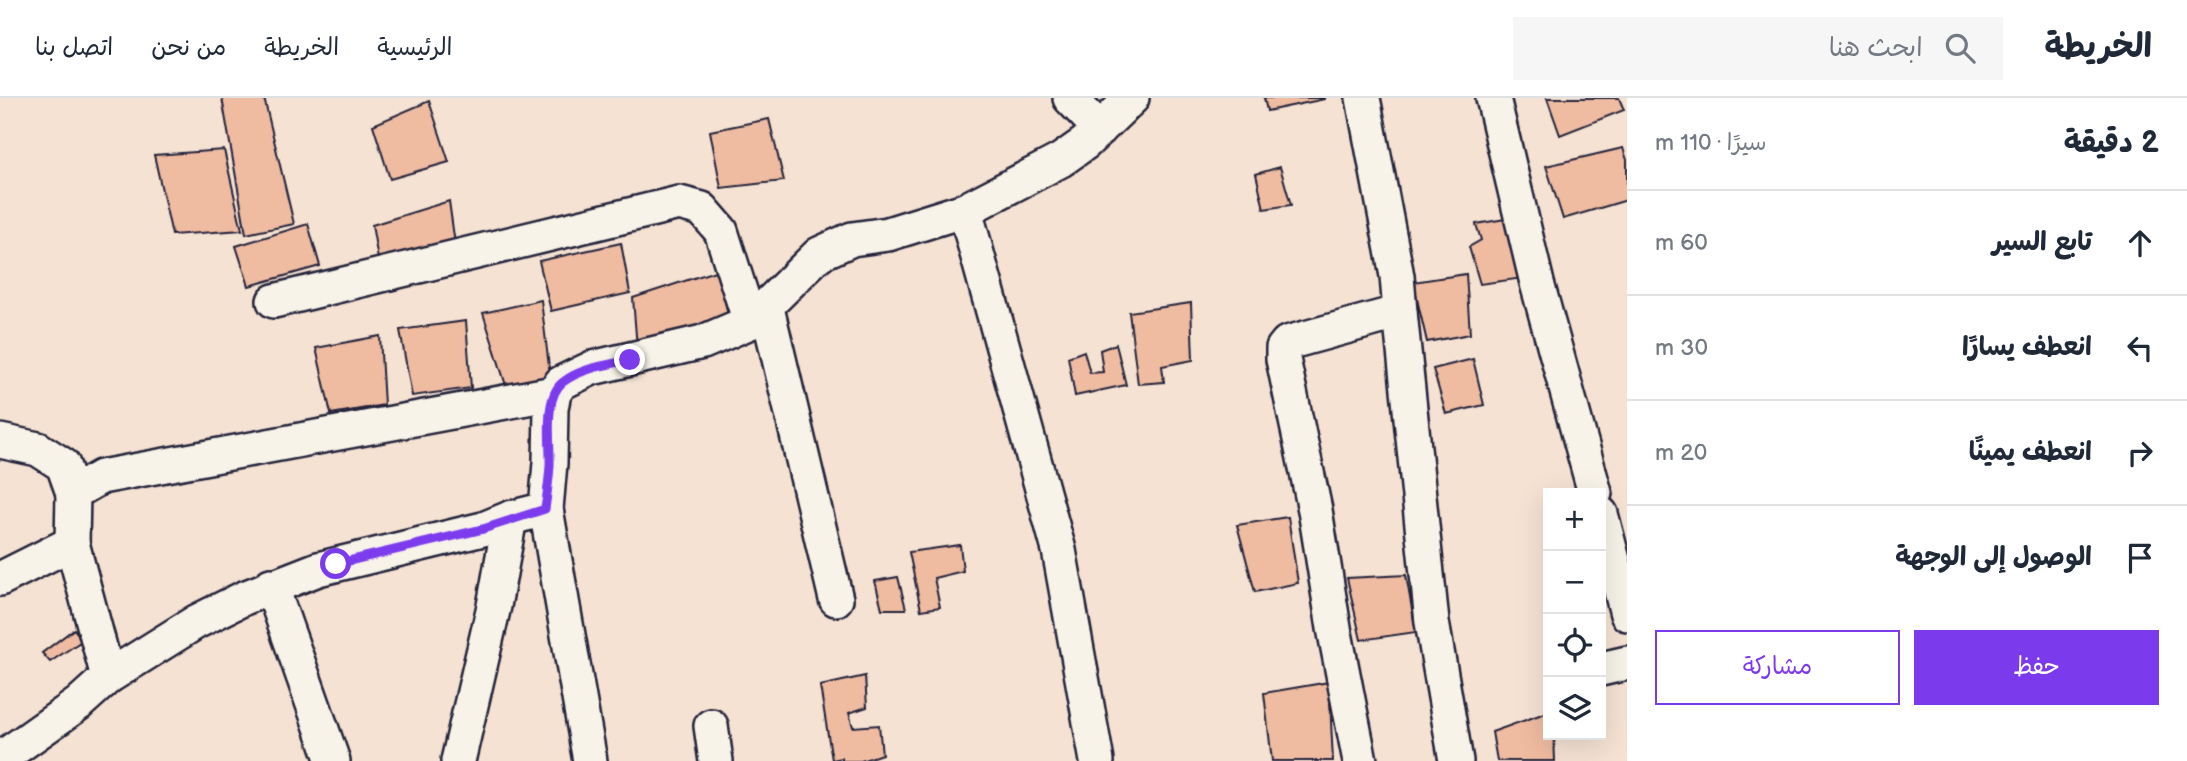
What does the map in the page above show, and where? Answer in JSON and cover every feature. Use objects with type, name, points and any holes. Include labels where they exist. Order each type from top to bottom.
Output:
[{"type":"street","points":[[1070,98],[1100,129]]},
{"type":"street","points":[[590,761],[545,509],[550,463],[551,408],[554,393],[561,383],[592,368],[703,342],[759,315],[804,266],[834,245],[852,239],[888,234],[965,210],[1061,160],[1100,129],[1132,98]]},
{"type":"street","points":[[1363,98],[1397,276],[1432,622],[1456,761]]},
{"type":"street","points":[[1493,98],[1537,283],[1594,488]]},
{"type":"street","points":[[274,301],[679,203],[702,209],[721,232],[759,315],[836,599]]},
{"type":"street","points":[[965,210],[1059,550],[1097,761]]},
{"type":"street","points":[[1360,761],[1283,348],[1287,343],[1400,312]]},
{"type":"street","points":[[73,493],[101,477],[554,393]]},
{"type":"street","points":[[0,442],[38,449],[63,465],[73,493],[72,543],[108,677]]},
{"type":"street","points":[[3,759],[78,704],[108,677],[196,622],[271,585],[318,569],[483,529],[545,509]]},
{"type":"street","points":[[458,761],[494,606],[510,519]]},
{"type":"street","points":[[1606,532],[1627,614]]},
{"type":"street","points":[[0,579],[72,543]]},
{"type":"street","points":[[271,585],[333,761]]},
{"type":"street","points":[[1606,668],[1627,663]]},
{"type":"street","points":[[711,726],[716,761]]},
{"type":"building","points":[[222,98],[264,98],[294,224],[246,234]]},
{"type":"building","points":[[1264,98],[1325,98],[1325,99],[1267,111]]},
{"type":"building","points":[[1547,98],[1619,98],[1624,110],[1560,135]]},
{"type":"building","points":[[429,101],[449,162],[390,179],[373,125]]},
{"type":"building","points":[[769,119],[784,181],[721,188],[710,131]]},
{"type":"building","points":[[1623,148],[1627,160],[1627,200],[1563,219],[1546,166]]},
{"type":"building","points":[[224,150],[242,230],[172,235],[154,155]]},
{"type":"building","points":[[1280,167],[1291,205],[1264,209],[1256,174]]},
{"type":"building","points":[[449,201],[455,244],[379,265],[372,225]]},
{"type":"building","points":[[1517,217],[1531,277],[1480,284],[1469,247],[1481,240],[1476,224]]},
{"type":"building","points":[[308,224],[320,266],[249,286],[236,246]]},
{"type":"building","points":[[621,243],[630,293],[551,311],[539,261]]},
{"type":"building","points":[[718,270],[729,319],[637,348],[633,298]]},
{"type":"building","points":[[1466,274],[1470,334],[1427,342],[1413,282]]},
{"type":"building","points":[[541,300],[551,384],[509,395],[483,313]]},
{"type":"building","points":[[1191,303],[1193,360],[1162,366],[1164,382],[1138,384],[1129,312]]},
{"type":"building","points":[[466,321],[471,388],[412,396],[400,330]]},
{"type":"building","points":[[380,336],[384,405],[331,414],[316,348]]},
{"type":"building","points":[[1116,344],[1126,385],[1075,396],[1068,357],[1084,351],[1090,373],[1103,372],[1100,350]]},
{"type":"building","points":[[1473,359],[1484,405],[1446,414],[1433,369]]},
{"type":"building","points":[[1288,517],[1298,583],[1255,592],[1237,525]]},
{"type":"building","points":[[960,545],[963,571],[934,578],[940,607],[921,610],[909,552]]},
{"type":"building","points":[[1406,575],[1416,632],[1361,640],[1347,578]]},
{"type":"building","points":[[898,577],[906,609],[882,609],[875,581]]},
{"type":"building","points":[[74,629],[83,640],[50,662],[42,653]]},
{"type":"building","points":[[865,676],[867,707],[849,713],[853,727],[879,725],[882,754],[861,761],[842,761],[842,758],[832,760],[820,686]]},
{"type":"building","points":[[1329,682],[1333,761],[1272,761],[1264,693]]},
{"type":"building","points":[[1543,714],[1543,740],[1554,740],[1555,761],[1497,761],[1492,732]]},
{"type":"route","points":[[336,564],[483,529],[545,509],[554,393],[561,383],[573,376],[592,368],[630,360]]}]
